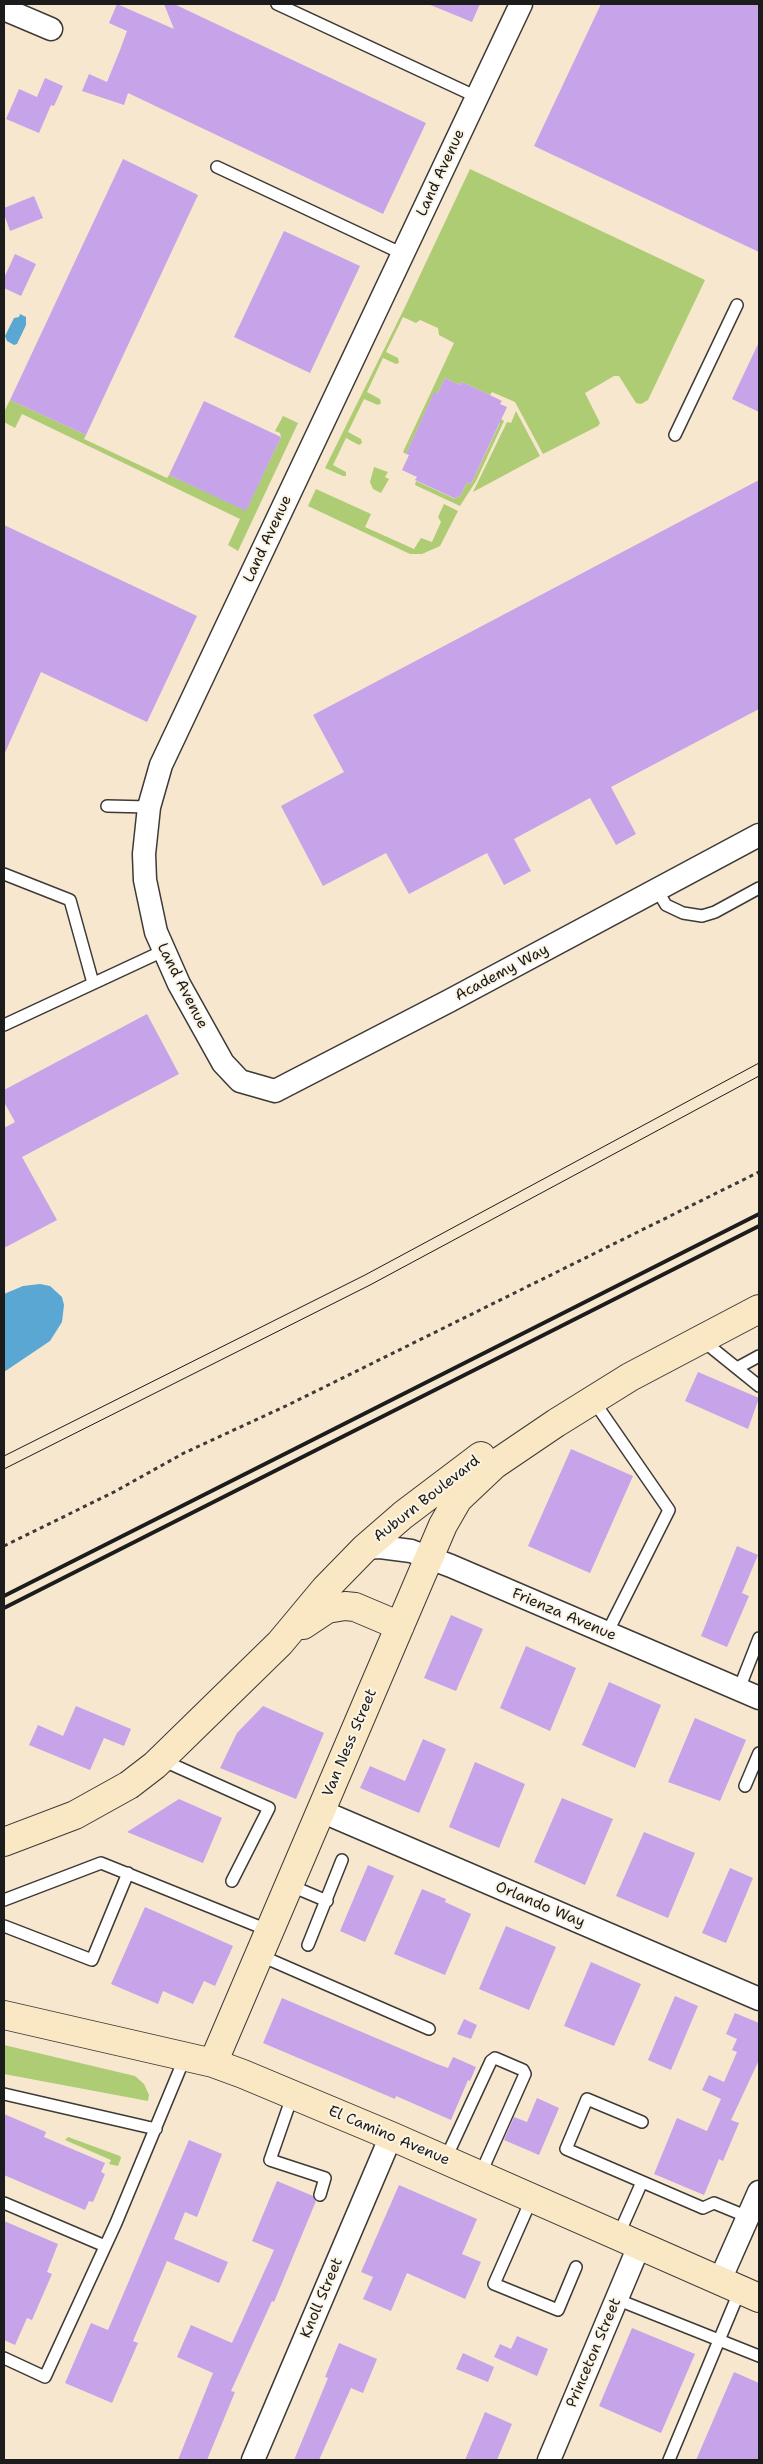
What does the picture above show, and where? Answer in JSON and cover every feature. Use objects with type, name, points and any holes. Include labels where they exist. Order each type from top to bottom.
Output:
[{"type":"street","name":"Land Avenue","points":[[240,1081],[223,1063],[179,984],[163,951],[149,909],[145,880],[145,846],[149,807],[159,772],[171,742],[521,4]]},
{"type":"street","points":[[4,9],[51,29]]},
{"type":"street","name":"Academy Way","points":[[240,1081],[275,1091],[759,835]]},
{"type":"street","name":"Auburn Boulevard","points":[[4,1842],[75,1814],[129,1785],[162,1760],[280,1643],[325,1589],[365,1548],[427,1496],[490,1449],[520,1447],[593,1400],[701,1339],[759,1309]]},
{"type":"street","name":"Van Ness Street","points":[[213,2063],[443,1525],[458,1499],[478,1478],[520,1447]]},
{"type":"street","name":"Frienza Avenue","points":[[365,1548],[394,1548],[429,1558],[759,1698]]},
{"type":"street","name":"Auburn Boulevard","points":[[280,1643],[317,1614],[336,1607],[355,1607],[400,1626]]},
{"type":"street","name":"Orlando Way","points":[[321,1811],[759,1999]]},
{"type":"street","name":"El Camino Avenue","points":[[4,2015],[213,2063],[391,2136],[740,2290]]},
{"type":"street","name":"Knoll Street","points":[[253,2460],[391,2136]]},
{"type":"street","points":[[740,2290],[748,2217],[759,2192]]},
{"type":"street","name":"Princeton Street","points":[[549,2460],[616,2299],[629,2241]]},
{"type":"lane","points":[[277,4],[477,97]]},
{"type":"lane","points":[[217,167],[403,254]]},
{"type":"lane","points":[[675,435],[736,305]]},
{"type":"lane","points":[[107,806],[149,807]]},
{"type":"lane","points":[[4,874],[70,900],[93,984]]},
{"type":"lane","points":[[657,890],[666,905],[683,913],[702,916],[715,912],[759,888]]},
{"type":"lane","points":[[4,1025],[163,951]]},
{"type":"lane","points":[[701,1339],[759,1386]]},
{"type":"lane","points":[[737,1368],[759,1356]]},
{"type":"lane","points":[[593,1400],[668,1510],[607,1633]]},
{"type":"lane","points":[[739,1689],[759,1638]]},
{"type":"lane","points":[[745,1786],[759,1753]]},
{"type":"lane","points":[[162,1760],[268,1808],[232,1881]]},
{"type":"lane","points":[[308,1945],[342,1860]]},
{"type":"lane","points":[[4,1900],[101,1863],[270,1930]]},
{"type":"lane","points":[[4,1926],[92,1960],[128,1873]]},
{"type":"lane","points":[[289,1885],[327,1901]]},
{"type":"lane","points":[[259,1955],[429,2029]]},
{"type":"lane","points":[[4,2358],[45,2377],[105,2246],[185,2057]]},
{"type":"lane","points":[[445,2160],[491,2061],[495,2058],[523,2070],[525,2074],[480,2176]]},
{"type":"lane","points":[[4,2094],[156,2129]]},
{"type":"lane","points":[[292,2094],[270,2160],[325,2178],[320,2195]]},
{"type":"lane","points":[[642,2122],[587,2098],[566,2149],[703,2208],[714,2203],[748,2217]]},
{"type":"lane","points":[[629,2241],[642,2182]]},
{"type":"lane","points":[[532,2198],[494,2284],[558,2310],[576,2267]]},
{"type":"lane","points":[[4,2203],[105,2246]]},
{"type":"lane","points":[[669,2460],[740,2290]]},
{"type":"lane","points":[[616,2299],[759,2356]]},
{"type":"path","points":[[4,1546],[114,1492],[184,1453],[288,1405],[759,1172]]},
{"type":"green space","points":[[470,169],[705,280],[648,400],[641,404],[636,403],[619,376],[614,376],[585,393],[600,423],[598,426],[543,454],[515,402],[492,392],[490,395],[462,382],[460,385],[445,378],[437,394],[434,393],[406,454],[403,452],[454,343],[439,335],[438,328],[420,320],[416,323],[403,317],[386,352],[398,358],[399,363],[396,364],[383,358],[367,392],[380,399],[381,403],[378,405],[364,399],[348,432],[361,439],[362,443],[359,445],[346,438],[333,465],[346,472],[346,476],[325,468],[404,309]]},
{"type":"green space","points":[[10,400],[86,435],[84,439],[167,478],[169,475],[246,510],[281,437],[280,433],[275,431],[283,416],[298,423],[238,551],[228,545],[240,519],[22,414],[15,428],[4,422],[4,412]]},
{"type":"green space","points":[[516,411],[540,456],[473,492],[507,422],[511,423]]},
{"type":"green space","points":[[498,417],[504,421],[476,481],[460,506],[415,485],[416,481],[455,499],[457,496],[460,497],[467,482],[471,484],[500,423],[496,421]]},
{"type":"green space","points":[[374,467],[388,472],[385,477],[389,479],[381,493],[373,489],[370,482]]},
{"type":"green space","points":[[316,489],[371,514],[365,527],[414,549],[421,538],[432,542],[441,522],[438,517],[444,504],[458,511],[440,546],[422,554],[410,554],[308,506]]},
{"type":"green space","points":[[4,2045],[135,2076],[144,2084],[149,2095],[148,2101],[4,2074]]},
{"type":"green space","points":[[68,2137],[120,2156],[118,2166],[109,2164],[111,2160],[65,2140]]},
{"type":"water","points":[[20,314],[26,317],[26,325],[17,344],[14,345],[7,341],[5,336],[14,318],[19,317]]},
{"type":"water","points":[[40,1284],[50,1286],[62,1297],[64,1305],[62,1322],[50,1341],[4,1372],[4,1294],[23,1286]]},
{"type":"building","points":[[117,4],[174,29],[164,4],[174,4],[426,123],[383,214],[128,93],[124,105],[82,91],[89,74],[107,82],[120,50],[127,31],[109,23]]},
{"type":"building","points":[[428,4],[480,4],[472,22]]},
{"type":"building","points":[[601,4],[759,4],[759,252],[534,146]]},
{"type":"building","points":[[45,78],[63,86],[54,106],[51,105],[39,133],[6,119],[19,89],[37,97]]},
{"type":"building","points":[[123,159],[198,195],[86,435],[10,400]]},
{"type":"building","points":[[34,196],[43,218],[10,231],[4,214],[4,208]]},
{"type":"building","points":[[284,231],[360,266],[310,373],[234,337]]},
{"type":"building","points":[[15,254],[36,264],[21,296],[4,288],[4,278]]},
{"type":"building","points":[[759,342],[759,412],[732,399]]},
{"type":"building","points":[[445,378],[460,385],[462,382],[490,395],[502,401],[500,404],[507,407],[471,484],[467,482],[460,497],[457,496],[456,499],[415,480],[417,477],[402,470],[409,455],[406,454],[434,392],[437,394]]},
{"type":"building","points":[[204,401],[281,437],[246,511],[169,475]]},
{"type":"building","points":[[759,480],[759,709],[611,787],[636,834],[616,845],[590,798],[514,839],[531,871],[504,885],[487,853],[409,894],[386,853],[323,886],[281,806],[344,772],[313,715]]},
{"type":"building","points":[[4,525],[197,616],[147,722],[41,672],[4,755]]},
{"type":"building","points":[[147,1014],[179,1074],[22,1157],[57,1220],[4,1248],[4,1128],[15,1122],[4,1102],[4,1090]]},
{"type":"building","points":[[698,1372],[759,1398],[748,1429],[685,1401]]},
{"type":"building","points":[[571,1449],[633,1476],[590,1573],[528,1546]]},
{"type":"building","points":[[737,1546],[758,1555],[742,1593],[749,1596],[727,1647],[701,1636]]},
{"type":"building","points":[[451,1615],[483,1629],[456,1691],[424,1678]]},
{"type":"building","points":[[526,1646],[576,1668],[550,1731],[500,1708]]},
{"type":"building","points":[[609,1682],[661,1705],[635,1768],[582,1745]]},
{"type":"building","points":[[76,1706],[131,1729],[124,1746],[104,1738],[90,1770],[29,1745],[38,1725],[63,1736]]},
{"type":"building","points":[[263,1706],[324,1733],[296,1799],[220,1768],[237,1733]]},
{"type":"building","points":[[695,1718],[746,1740],[720,1801],[668,1782]]},
{"type":"building","points":[[423,1739],[446,1749],[419,1813],[360,1788],[370,1766],[405,1781]]},
{"type":"building","points":[[475,1762],[525,1784],[499,1848],[449,1827]]},
{"type":"building","points":[[562,1798],[613,1819],[585,1885],[534,1862]]},
{"type":"building","points":[[179,1799],[222,1818],[203,1863],[127,1832]]},
{"type":"building","points":[[644,1832],[695,1853],[668,1918],[616,1896]]},
{"type":"building","points":[[368,1865],[394,1876],[365,1942],[340,1931]]},
{"type":"building","points":[[730,1868],[753,1878],[726,1943],[702,1933]]},
{"type":"building","points":[[422,1889],[446,1899],[445,1902],[471,1914],[445,1975],[394,1954]]},
{"type":"building","points":[[145,1907],[233,1946],[215,1986],[204,1981],[193,2004],[163,1991],[158,2004],[111,1984]]},
{"type":"building","points":[[506,1926],[556,1947],[529,2010],[479,1989]]},
{"type":"building","points":[[591,1962],[641,1984],[614,2046],[564,2026]]},
{"type":"building","points":[[675,1996],[698,2006],[671,2070],[648,2060]]},
{"type":"building","points":[[282,1998],[448,2068],[453,2057],[476,2067],[470,2081],[468,2080],[451,2120],[396,2096],[395,2099],[263,2043]]},
{"type":"building","points":[[735,2013],[759,2023],[759,2060],[731,2120],[739,2123],[723,2161],[719,2159],[704,2195],[654,2174],[677,2118],[707,2131],[721,2099],[702,2090],[709,2075],[724,2082],[737,2052],[732,2050],[737,2039],[726,2034]]},
{"type":"building","points":[[464,2019],[477,2025],[471,2039],[457,2034]]},
{"type":"building","points":[[537,2098],[559,2108],[539,2155],[504,2140],[514,2117],[527,2122]]},
{"type":"building","points":[[4,2114],[46,2132],[44,2137],[105,2163],[101,2172],[105,2174],[93,2202],[89,2201],[85,2210],[4,2175]]},
{"type":"building","points":[[189,2140],[222,2154],[197,2217],[185,2212],[174,2239],[228,2262],[219,2283],[167,2261],[133,2341],[138,2343],[112,2403],[65,2383],[91,2323],[108,2330]]},
{"type":"building","points":[[277,2181],[313,2196],[316,2201],[274,2302],[272,2301],[231,2391],[235,2392],[207,2460],[178,2460],[213,2373],[177,2357],[191,2325],[232,2343],[274,2250],[252,2241]]},
{"type":"building","points":[[399,2185],[477,2219],[462,2254],[481,2262],[465,2299],[407,2273],[391,2311],[363,2299],[373,2277],[361,2272]]},
{"type":"building","points":[[4,2221],[58,2244],[47,2272],[52,2274],[32,2320],[27,2318],[15,2345],[4,2340]]},
{"type":"building","points":[[632,2328],[695,2354],[661,2433],[599,2406]]},
{"type":"building","points":[[517,2336],[548,2349],[537,2376],[494,2357],[500,2344],[511,2349]]},
{"type":"building","points":[[339,2343],[377,2359],[363,2393],[351,2388],[319,2460],[294,2460],[328,2378],[325,2377]]},
{"type":"building","points":[[463,2353],[494,2367],[488,2382],[456,2369]]},
{"type":"building","points":[[734,2372],[759,2383],[759,2460],[696,2460]]},
{"type":"building","points":[[485,2412],[512,2424],[497,2460],[465,2460]]},
{"type":"tram line","points":[[4,1456],[365,1275],[759,1063]]},
{"type":"tram line","points":[[4,1469],[370,1285],[759,1076]]},
{"type":"railway","points":[[4,1596],[759,1214]]},
{"type":"railway","points":[[4,1608],[759,1226]]}]
